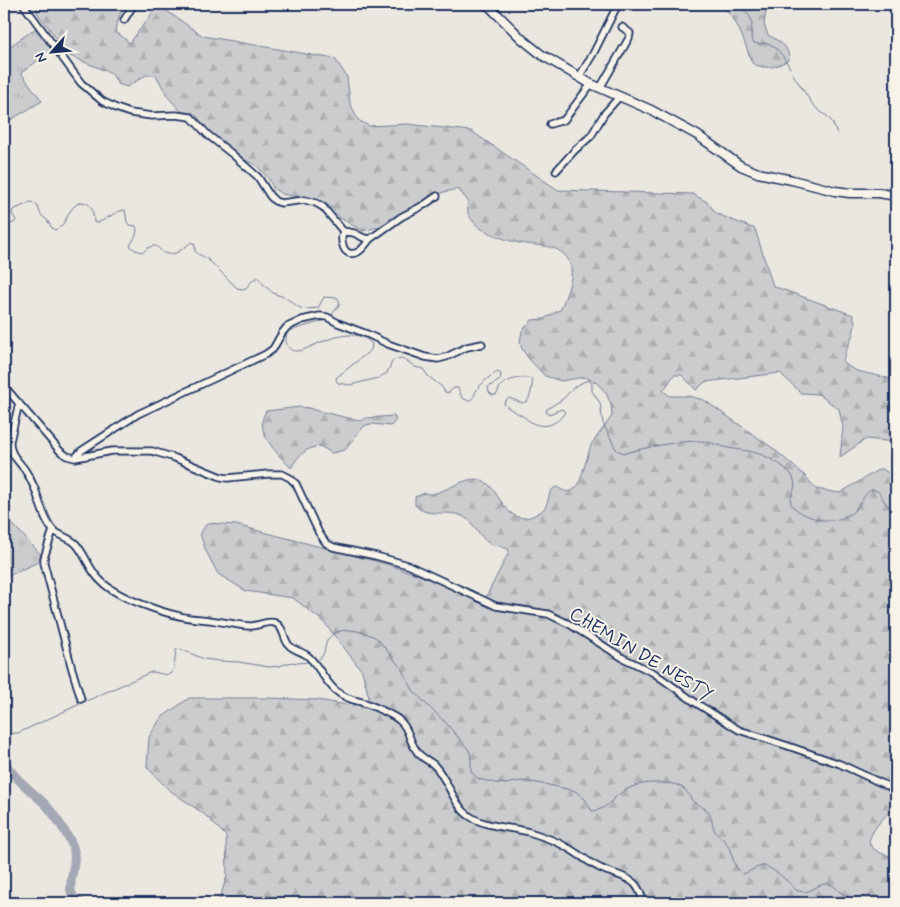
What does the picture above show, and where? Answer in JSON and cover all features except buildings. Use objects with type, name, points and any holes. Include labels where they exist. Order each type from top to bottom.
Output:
[{"type":"street","points":[[23,4],[81,84],[102,102],[130,113],[191,118],[208,135],[258,177],[275,201],[281,203],[304,200],[316,203],[322,207],[342,231],[354,233],[370,240]]},
{"type":"street","points":[[124,20],[134,4]]},
{"type":"street","points":[[485,4],[539,53],[591,84],[651,110],[697,135],[741,166],[758,173],[835,192],[879,193],[896,196]]},
{"type":"street","points":[[579,77],[593,54],[618,4]]},
{"type":"street","points":[[600,88],[629,38],[630,33],[622,27]]},
{"type":"street","points":[[550,124],[564,120],[591,84]]},
{"type":"street","points":[[556,171],[591,136],[604,114],[620,96]]},
{"type":"street","points":[[342,231],[341,238],[346,251],[351,253],[358,252],[370,240],[402,217],[437,196]]},
{"type":"street","points":[[4,386],[60,451],[67,456],[75,458],[81,451],[138,414],[266,354],[273,349],[282,333],[288,327],[302,320],[320,316],[331,319],[388,344],[425,357],[438,359],[467,347],[482,344]]},
{"type":"street","points":[[19,403],[9,447],[32,481],[50,526],[76,544],[82,551],[92,572],[102,583],[114,591],[166,613],[184,618],[209,619],[251,626],[270,622],[277,623],[282,629],[287,643],[292,648],[308,656],[335,690],[348,699],[370,705],[400,720],[415,749],[435,766],[462,809],[468,815],[478,822],[528,832],[568,847],[602,870],[630,880],[638,888],[643,903]]},
{"type":"street","name":"CHEMIN DE NESTY","points":[[75,458],[112,451],[152,451],[175,458],[221,477],[282,474],[296,484],[319,533],[326,543],[333,547],[408,565],[496,606],[548,614],[570,624],[623,658],[654,673],[696,703],[739,730],[840,764],[896,790]]},
{"type":"street","points":[[54,530],[44,563],[81,698]]},
{"type":"green space","points":[[35,4],[123,4],[115,31],[130,43],[158,5],[203,36],[335,59],[347,77],[350,103],[358,120],[369,126],[407,124],[471,131],[558,190],[693,194],[707,202],[717,214],[755,229],[773,286],[853,315],[854,329],[843,362],[857,371],[896,380],[896,442],[866,439],[840,457],[843,427],[839,409],[818,394],[801,393],[780,373],[705,382],[696,390],[682,375],[674,375],[663,391],[670,396],[688,396],[704,400],[774,449],[805,476],[816,489],[840,493],[881,468],[896,480],[896,805],[876,827],[869,842],[877,851],[896,858],[896,903],[218,903],[227,876],[226,836],[204,814],[168,789],[147,767],[149,737],[161,718],[189,698],[318,700],[353,706],[369,698],[362,671],[324,622],[293,598],[246,591],[218,574],[206,551],[200,534],[207,523],[236,525],[387,564],[419,575],[478,600],[485,599],[509,552],[508,549],[489,543],[465,517],[448,513],[430,513],[420,509],[415,505],[415,497],[425,493],[437,493],[467,480],[480,480],[489,485],[511,513],[523,518],[530,517],[544,509],[554,488],[557,487],[571,491],[579,484],[591,445],[612,416],[611,404],[606,393],[597,383],[585,377],[561,381],[545,376],[522,349],[520,342],[522,331],[532,320],[544,319],[561,309],[571,278],[571,268],[563,254],[550,247],[510,241],[480,228],[469,215],[468,201],[458,189],[444,192],[378,227],[363,231],[340,218],[332,208],[323,202],[312,198],[282,194],[274,189],[268,178],[257,166],[207,140],[168,97],[156,75],[146,75],[127,87],[118,84],[111,73],[70,56],[38,14]]},
{"type":"green space","points":[[703,4],[762,4],[766,11],[764,24],[768,35],[785,47],[789,54],[789,59],[771,67],[762,67],[752,63],[740,32],[728,11],[722,6],[711,7]]},
{"type":"green space","points":[[39,26],[55,48],[21,73],[42,101],[4,124],[4,41],[9,47]]},
{"type":"green space","points":[[300,407],[361,421],[366,418],[394,416],[396,420],[391,426],[366,425],[345,450],[332,453],[320,446],[311,448],[290,467],[273,448],[264,434],[263,419],[266,411]]},
{"type":"green space","points":[[4,515],[44,558],[4,578]]},
{"type":"waterway","points":[[740,4],[748,13],[752,24],[752,41],[755,44],[766,43],[773,46],[780,52],[790,68]]},
{"type":"waterway","points":[[792,73],[811,102],[832,122],[838,135]]},
{"type":"waterway","points":[[4,217],[10,224],[14,223],[16,220],[12,214],[13,210],[31,202],[37,205],[41,215],[55,230],[60,228],[73,207],[82,202],[90,206],[94,222],[96,223],[125,210],[127,222],[129,225],[136,226],[137,229],[130,246],[135,250],[143,252],[156,246],[166,254],[171,254],[180,251],[192,242],[195,245],[195,251],[214,265],[237,288],[246,288],[258,277],[273,293],[286,298],[300,308],[307,309],[318,308],[324,297],[338,298],[339,306],[331,316]]},
{"type":"waterway","points":[[326,320],[289,331],[286,341],[290,349],[299,351],[335,337],[352,335],[366,339],[372,344],[371,350],[337,377],[338,383],[350,385],[378,378],[387,373],[394,360],[401,358],[415,367],[423,369],[445,392],[448,393],[454,388],[458,388],[462,398],[469,401],[483,383],[498,372],[501,374],[500,380],[488,387],[492,395],[496,395],[500,387],[511,380],[532,379],[532,387],[526,402],[522,403],[509,398],[504,404],[531,422],[546,426],[555,423],[565,412],[562,409],[549,414],[546,412],[547,409],[563,399],[574,387],[589,380],[592,384],[592,391],[600,403],[603,423],[618,451],[625,453],[660,445],[700,441],[709,442],[760,454],[775,461],[791,474],[794,481],[790,501],[792,506],[808,516],[821,520],[840,519],[852,513],[867,493],[872,490],[878,491],[885,503],[896,510]]},
{"type":"waterway","points":[[316,661],[323,654],[327,641],[337,632],[351,630],[366,633],[378,639],[401,668],[413,690],[445,722],[469,750],[471,771],[479,779],[505,784],[521,781],[531,782],[575,791],[585,799],[592,811],[601,809],[627,789],[634,786],[649,783],[666,783],[679,786],[683,788],[693,802],[706,809],[709,813],[716,833],[727,844],[736,867],[743,874],[766,866],[801,892],[810,891],[820,885],[829,884],[860,903]]},
{"type":"waterway","points":[[84,702],[151,672],[165,675],[170,674],[174,669],[177,649],[204,659],[269,667],[292,662],[309,662]]},
{"type":"waterway","points":[[4,734],[18,733],[82,703]]},
{"type":"waterway","points":[[4,761],[18,779],[49,809],[72,844],[74,858],[71,891],[74,897],[82,903]]}]
